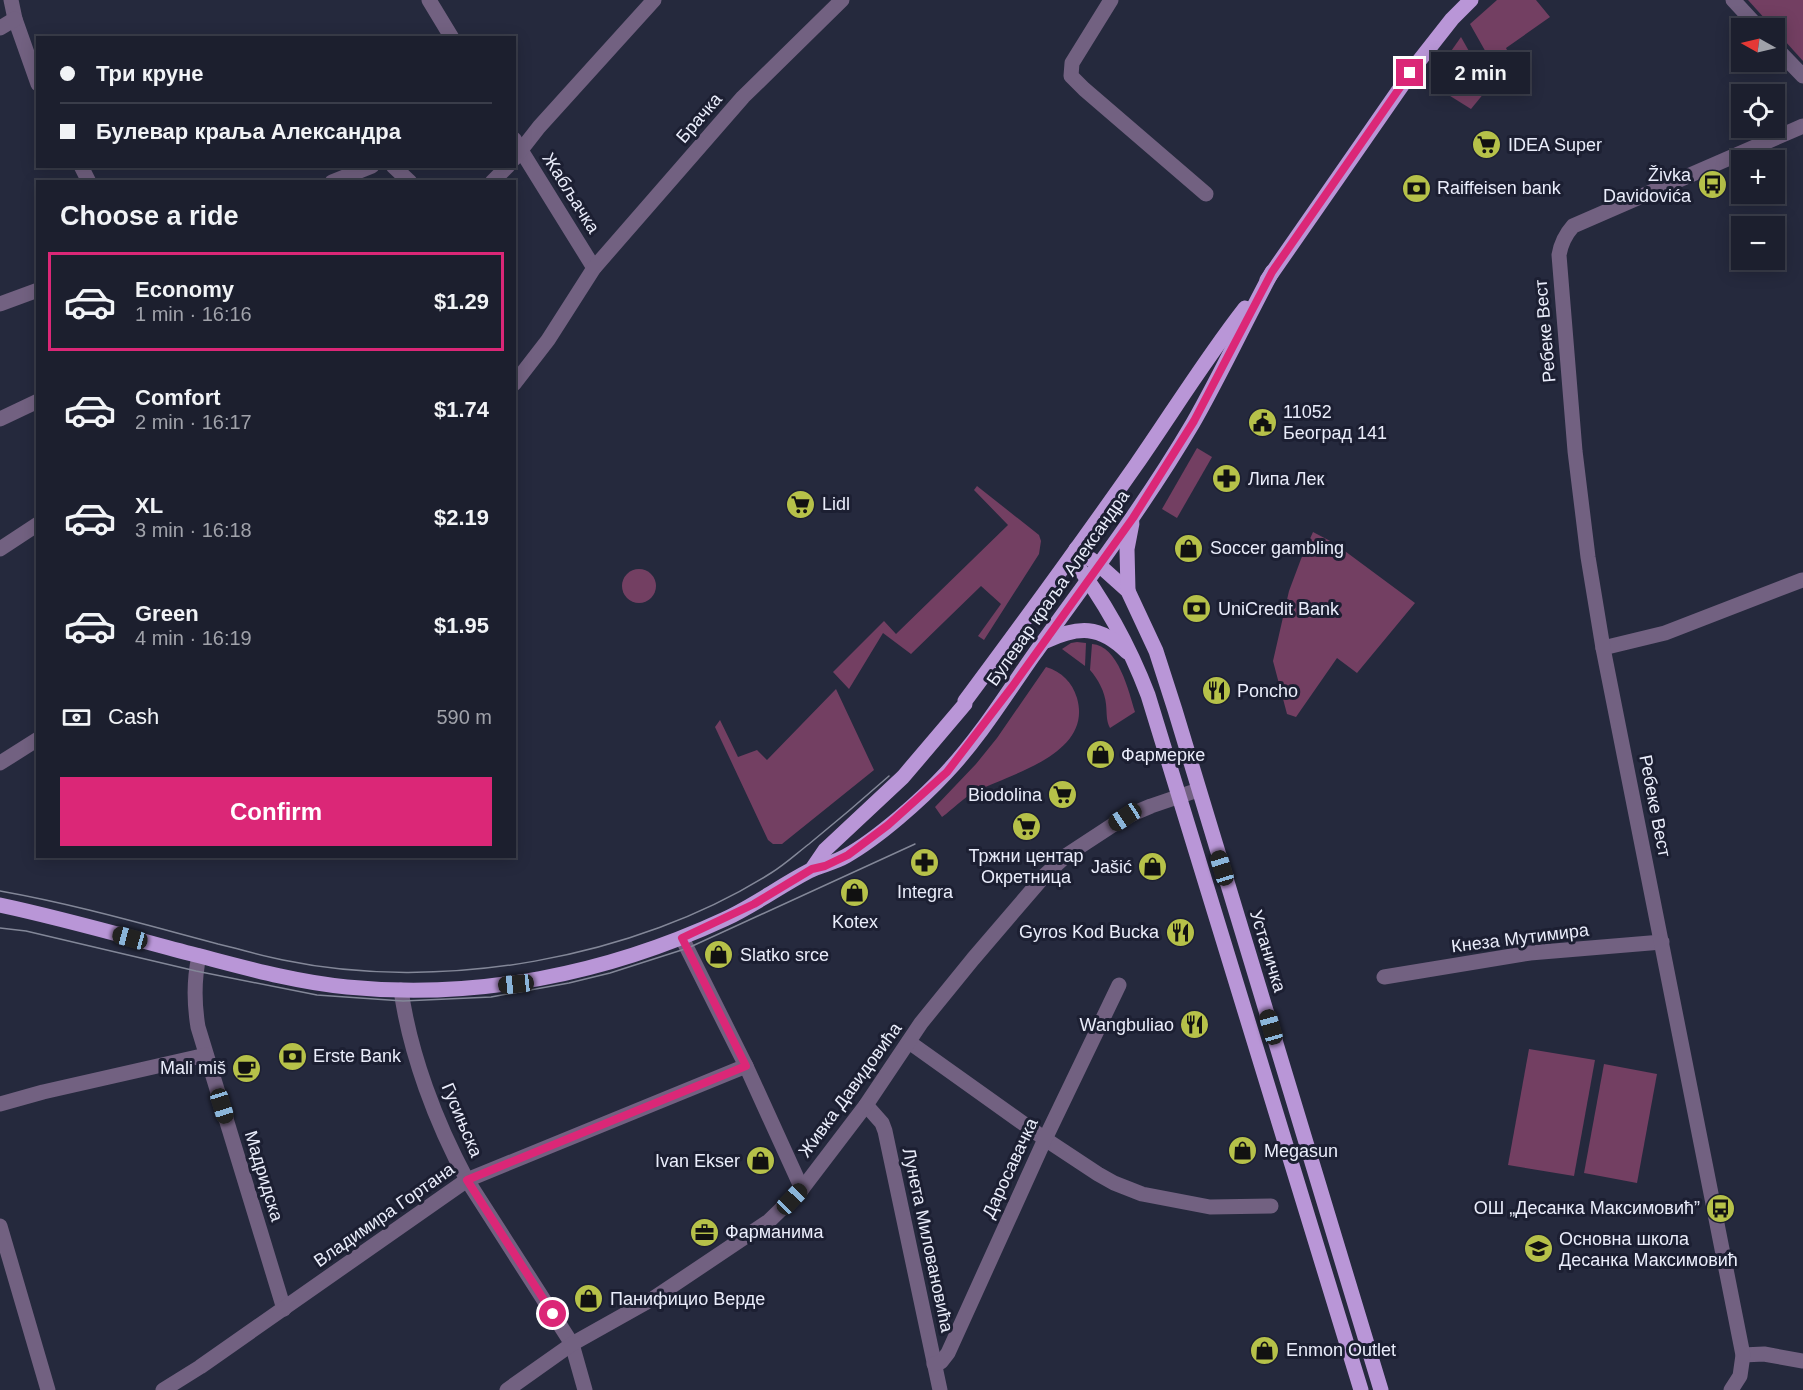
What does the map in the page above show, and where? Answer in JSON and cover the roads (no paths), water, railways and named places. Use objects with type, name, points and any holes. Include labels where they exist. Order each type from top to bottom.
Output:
[{"type":"main road","name":"Булевар краља Александра","points":[[812,869],[825,850],[903,777],[965,704],[1419,61],[1452,19],[1471,0]]},
{"type":"main road","name":"Булевар краља Александра","points":[[0,905],[62,919],[272,975],[345,987],[401,990],[467,988],[542,979],[607,964],[682,938],[754,904],[812,869],[830,864],[848,855],[918,800],[947,772],[1012,687],[1133,518],[1194,421],[1272,272]]},
{"type":"main road","points":[[1128,591],[1127,549],[1133,518]]},
{"type":"main road","points":[[1073,553],[1106,606],[1148,695],[1361,1390]]},
{"type":"main road","name":"Устаничка","points":[[1073,553],[1099,565],[1128,591],[1156,651],[1381,1390]]},
{"type":"main road","points":[[1043,642],[1070,631],[1088,630],[1112,639],[1133,659]]},
{"type":"street","points":[[11,0],[15,19],[36,78]]},
{"type":"street","points":[[429,0],[451,36]]},
{"type":"street","points":[[517,149],[654,0]]},
{"type":"street","name":"Брачка","points":[[516,381],[548,340],[594,268],[743,97],[842,0]]},
{"type":"street","points":[[1111,0],[1072,63],[1071,76],[1206,194]]},
{"type":"street","points":[[1733,0],[1750,18]]},
{"type":"street","points":[[0,28],[15,19]]},
{"type":"street","points":[[1785,57],[1803,76]]},
{"type":"street","name":"Ребеке Вест","points":[[1731,1390],[1740,1376],[1743,1355],[1603,648],[1588,557],[1575,452],[1559,267],[1561,245],[1573,226],[1803,126]]},
{"type":"street","name":"Жабљачка","points":[[517,149],[594,268]]},
{"type":"street","points":[[337,180],[367,168]]},
{"type":"street","points":[[395,168],[408,180]]},
{"type":"street","points":[[494,180],[506,168]]},
{"type":"street","points":[[0,304],[36,291]]},
{"type":"street","points":[[0,419],[36,402]]},
{"type":"street","points":[[0,549],[36,525]]},
{"type":"street","points":[[1603,648],[1665,633],[1802,580]]},
{"type":"street","points":[[0,763],[36,740]]},
{"type":"street","name":"Живка Давидовића","points":[[507,1390],[572,1344],[654,1298],[770,1221],[802,1189],[866,1105],[945,993],[1045,875],[1067,855],[1125,817],[1198,790]]},
{"type":"street","points":[[682,938],[746,1066],[802,1189]]},
{"type":"street","name":"Кнеза Мутимира","points":[[1384,977],[1530,953],[1662,942]]},
{"type":"street","name":"Мадридска","points":[[200,956],[196,971],[195,1004],[198,1027],[284,1309]]},
{"type":"street","name":"Даросавачка","points":[[934,1364],[941,1362],[948,1353],[1045,1139],[1119,985]]},
{"type":"street","name":"Гусињска","points":[[401,990],[414,1052],[453,1153],[467,1180],[572,1344],[585,1390]]},
{"type":"street","points":[[909,1042],[1045,1139],[1098,1174],[1135,1192],[1210,1207],[1271,1206]]},
{"type":"street","points":[[0,1104],[206,1055]]},
{"type":"street","name":"Владимира Гортана","points":[[163,1390],[284,1309],[467,1180],[746,1066]]},
{"type":"street","name":"Лунета Миловановића","points":[[866,1105],[882,1123],[885,1131],[940,1390]]},
{"type":"street","points":[[0,1226],[48,1390]]},
{"type":"street","points":[[1743,1355],[1764,1354],[1803,1361]]},
{"type":"tram line","points":[[0,891],[83,908],[283,960],[343,969],[406,972],[471,970],[535,961],[598,947],[659,928],[717,903],[781,866],[889,776]]},
{"type":"tram line","points":[[0,928],[26,931],[196,971],[317,995],[403,1001],[491,997],[610,973],[688,948],[915,844]]},
{"type":"place","name":"IDEA Super","points":[[1487,145]]},
{"type":"place","name":"Živka Davidovića","points":[[1712,185]]},
{"type":"place","name":"Raiffeisen bank","points":[[1416,188]]},
{"type":"place","name":"11052 Београд 141","points":[[1262,422]]},
{"type":"place","name":"Липа Лек","points":[[1227,479]]},
{"type":"place","name":"Lidl","points":[[801,504]]},
{"type":"place","name":"Soccer gambling","points":[[1189,548]]},
{"type":"place","name":"UniCredit Bank","points":[[1197,609]]},
{"type":"place","name":"Poncho","points":[[1216,691]]},
{"type":"place","name":"Фармерке","points":[[1100,755]]},
{"type":"place","name":"Biodolina","points":[[1063,795]]},
{"type":"place","name":"Тржни центар Окретница","points":[[1026,827]]},
{"type":"place","name":"Integra","points":[[925,863]]},
{"type":"place","name":"Jašić","points":[[1153,867]]},
{"type":"place","name":"Kotex","points":[[855,893]]},
{"type":"place","name":"Gyros Kod Bucka","points":[[1180,932]]},
{"type":"place","name":"Slatko srce","points":[[719,955]]},
{"type":"place","name":"Wangbuliao","points":[[1195,1025]]},
{"type":"place","name":"Erste Bank","points":[[292,1056]]},
{"type":"place","name":"Mali miš","points":[[247,1068]]},
{"type":"place","name":"Megasun","points":[[1243,1151]]},
{"type":"place","name":"Ivan Ekser","points":[[761,1161]]},
{"type":"place","name":"ОШ „Десанка Максимовић”","points":[[1721,1208]]},
{"type":"place","name":"Фарманима","points":[[704,1232]]},
{"type":"place","name":"Основна школа Десанка Максимовић","points":[[1538,1249]]},
{"type":"place","name":"Панифицио Верде","points":[[589,1299]]},
{"type":"place","name":"Enmon Outlet","points":[[1265,1350]]}]
